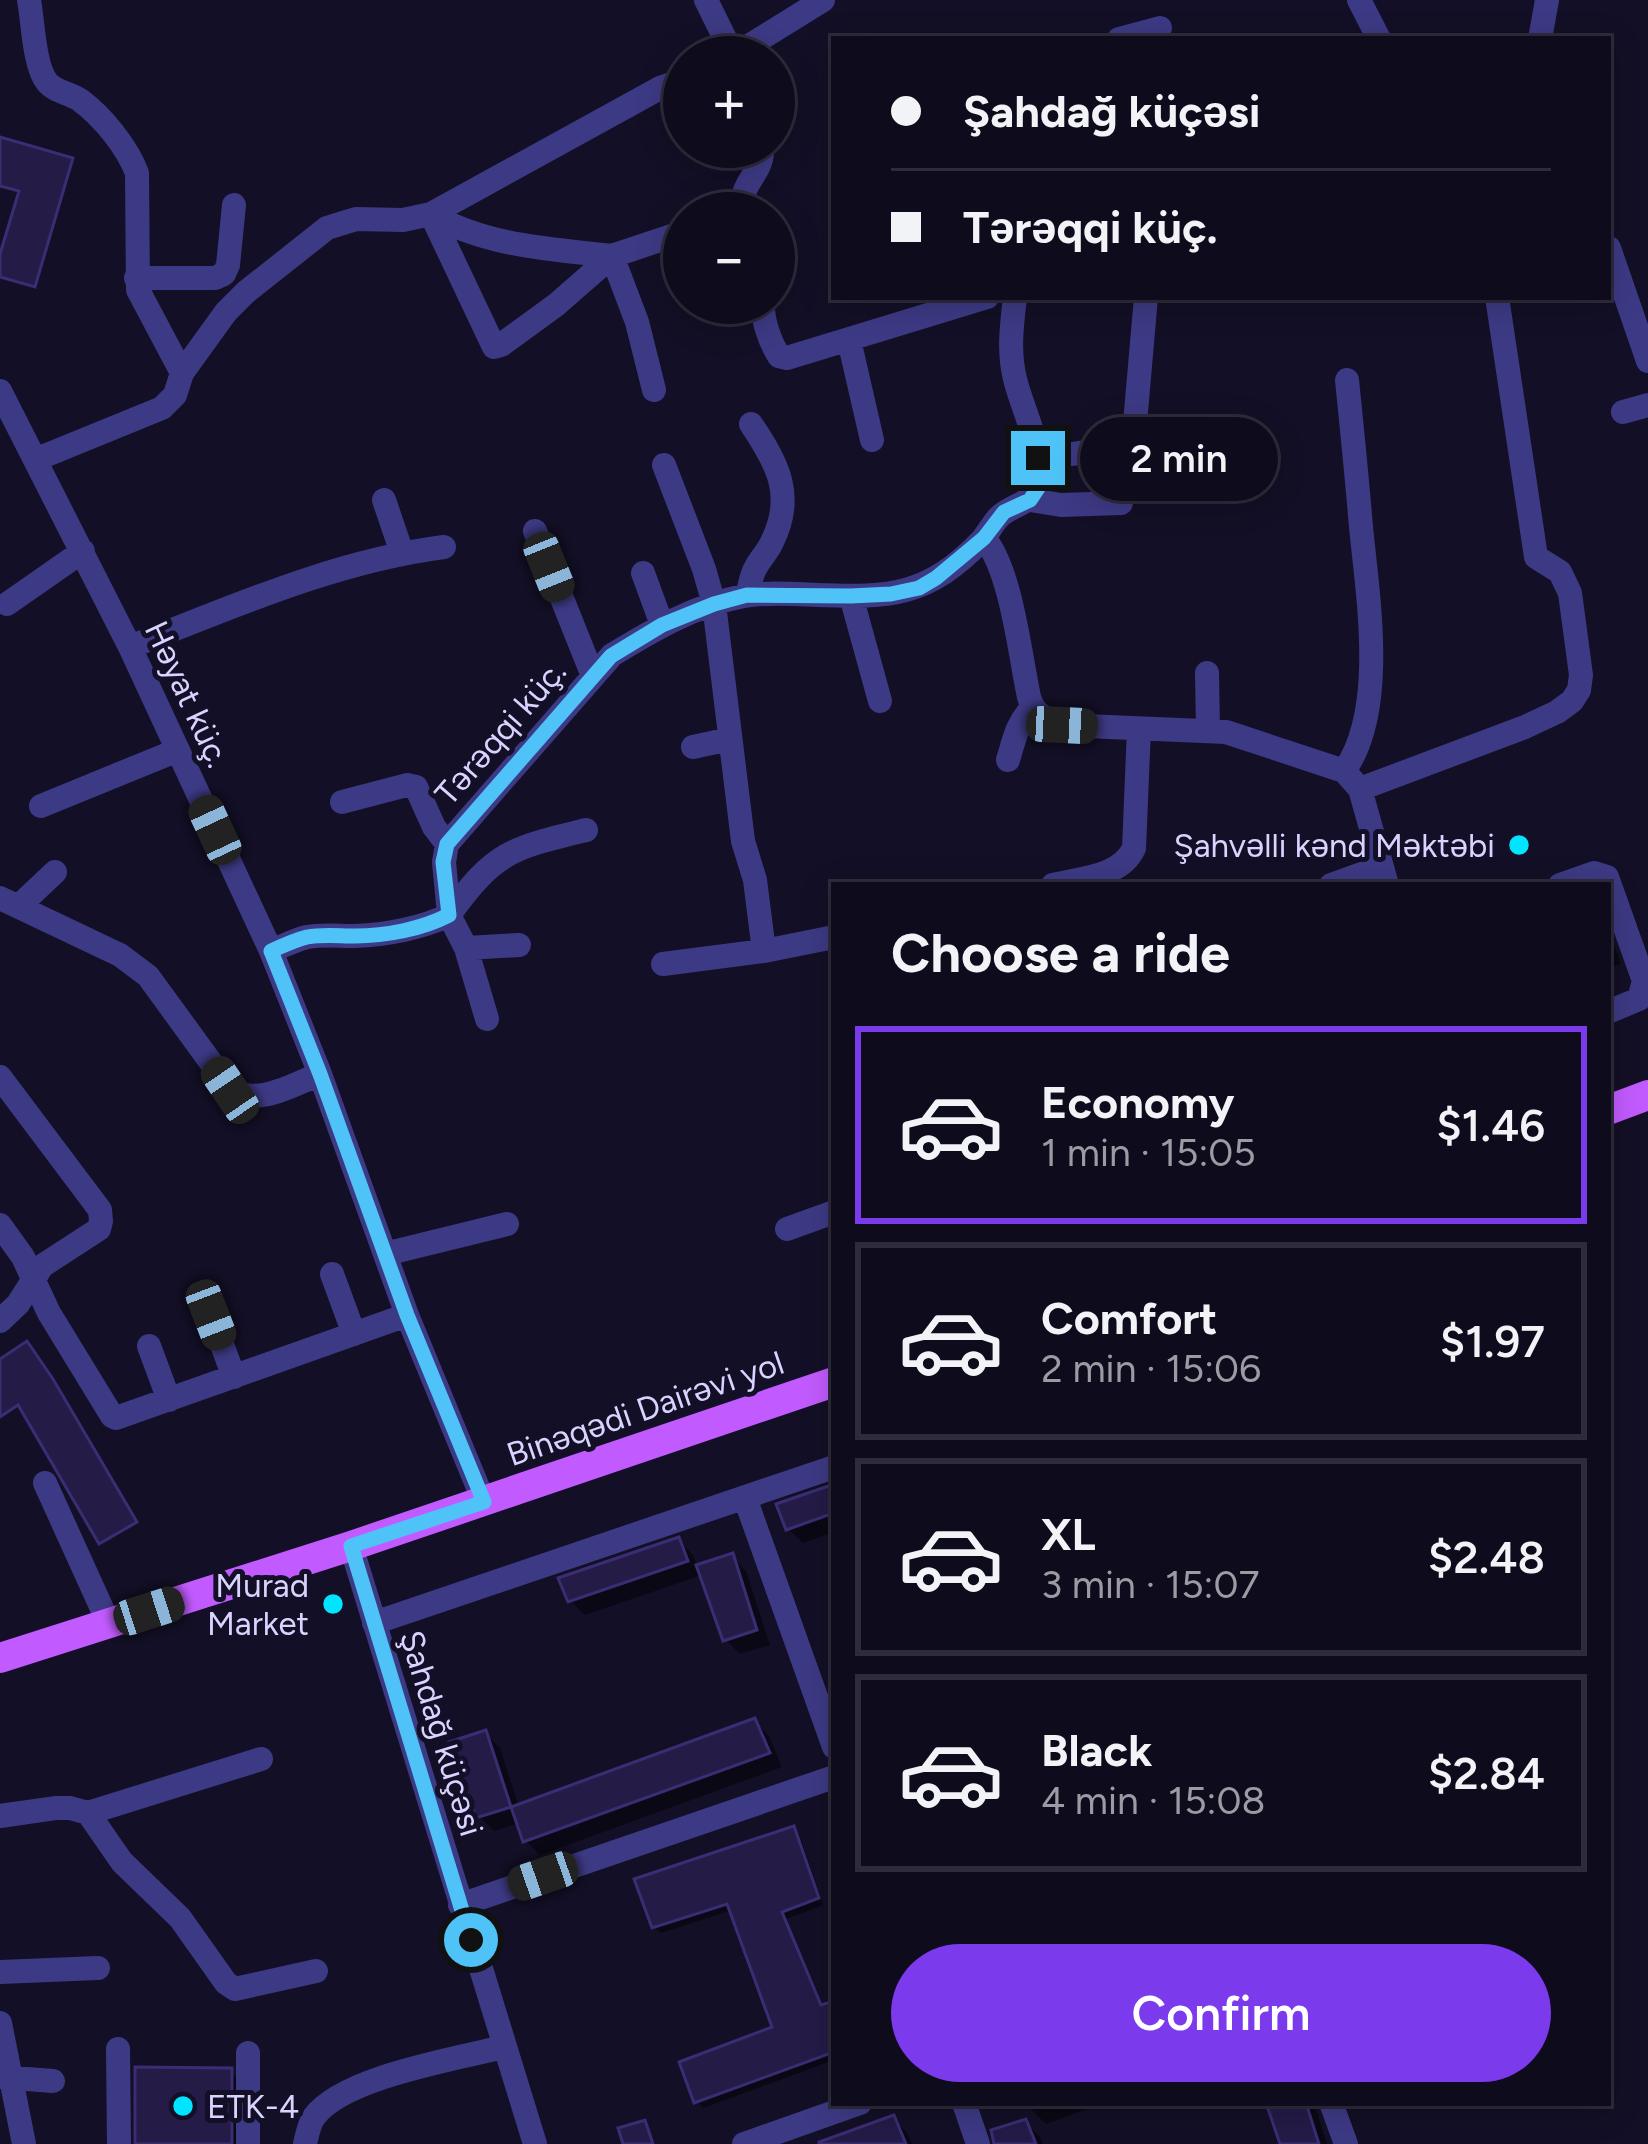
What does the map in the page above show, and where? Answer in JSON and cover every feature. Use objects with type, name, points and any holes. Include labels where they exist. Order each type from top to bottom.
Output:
[{"type":"main road","points":[[1611,1109],[1648,1096]]},
{"type":"main road","name":"Binəqədi Dairəvi yol","points":[[0,1658],[484,1502],[831,1383]]},
{"type":"street","points":[[29,0],[44,79],[93,111],[132,160],[137,173],[136,278],[143,301],[182,374]]},
{"type":"street","points":[[706,0],[723,36]]},
{"type":"street","points":[[765,36],[823,0]]},
{"type":"street","points":[[1153,0],[1162,33]]},
{"type":"street","points":[[1359,0],[1377,36]]},
{"type":"street","points":[[1541,36],[1547,0]]},
{"type":"street","points":[[37,460],[162,408],[176,395],[182,374],[236,302],[327,228],[356,219],[403,220],[431,214],[663,87]]},
{"type":"street","points":[[136,278],[224,274],[234,205]]},
{"type":"street","points":[[431,214],[494,347],[556,305],[613,256],[663,239]]},
{"type":"street","points":[[431,214],[477,237],[613,256]]},
{"type":"street","points":[[1611,254],[1648,361]]},
{"type":"street","points":[[613,256],[654,389]]},
{"type":"street","points":[[767,324],[774,349],[787,358],[978,300]]},
{"type":"street","points":[[1015,300],[1011,356],[1038,458],[1038,488],[1030,500],[1061,505],[1121,503]]},
{"type":"street","points":[[1038,458],[1112,446],[1131,432],[1146,300]]},
{"type":"street","points":[[984,538],[1002,570],[1032,708],[1040,717],[1062,725],[1226,732],[1352,780],[1557,712],[1572,701],[1581,675],[1570,593],[1561,572],[1536,557],[1533,546],[1497,300]]},
{"type":"street","points":[[849,340],[872,440]]},
{"type":"street","points":[[1348,380],[1372,637],[1368,700],[1352,780],[1384,876],[1349,882]]},
{"type":"street","name":"Həyat küç.","points":[[0,391],[130,647],[271,951],[407,1315],[484,1502]]},
{"type":"street","points":[[1623,412],[1648,405]]},
{"type":"street","points":[[747,595],[754,570],[781,523],[784,494],[772,455],[751,424]]},
{"type":"street","points":[[664,465],[714,604],[743,841],[755,880],[764,951]]},
{"type":"street","points":[[384,500],[402,553]]},
{"type":"street","name":"Tərəqqi küç.","points":[[449,915],[443,862],[447,844],[611,656],[662,625],[747,595],[851,596],[919,588],[984,538],[1004,512],[1030,500]]},
{"type":"street","points":[[535,531],[593,676]]},
{"type":"street","points":[[130,647],[278,590],[402,553],[445,548]]},
{"type":"street","points":[[7,604],[83,550]]},
{"type":"street","points":[[643,573],[662,625]]},
{"type":"street","points":[[851,596],[880,701]]},
{"type":"street","points":[[1207,673],[1208,730]]},
{"type":"street","points":[[1008,760],[1017,728],[1032,708]]},
{"type":"street","points":[[1065,882],[1110,871],[1131,856],[1139,729]]},
{"type":"street","points":[[693,748],[730,739]]},
{"type":"street","points":[[41,806],[178,750]]},
{"type":"street","points":[[342,802],[407,785],[416,788],[447,844]]},
{"type":"street","points":[[271,951],[303,938],[359,936],[433,923],[449,915],[504,854],[586,830]]},
{"type":"street","points":[[9,902],[55,872]]},
{"type":"street","points":[[1568,882],[1594,872],[1609,882]]},
{"type":"street","points":[[1611,888],[1644,981],[1639,999],[1611,1011]]},
{"type":"street","points":[[9,902],[105,947],[148,976],[230,1090],[243,1097],[258,1097],[320,1074]]},
{"type":"street","points":[[449,915],[466,948],[487,1019]]},
{"type":"street","points":[[663,964],[831,938]]},
{"type":"street","points":[[466,948],[519,945]]},
{"type":"street","points":[[0,1077],[100,1210],[101,1221],[99,1228],[42,1266],[18,1304],[0,1321]]},
{"type":"street","points":[[787,1229],[831,1213]]},
{"type":"street","points":[[385,1254],[507,1224]]},
{"type":"street","points":[[0,1225],[23,1257],[49,1313],[112,1416],[122,1417],[407,1315]]},
{"type":"street","points":[[332,1274],[353,1334]]},
{"type":"street","points":[[211,1315],[234,1377]]},
{"type":"street","points":[[149,1346],[169,1400]]},
{"type":"street","points":[[374,1623],[831,1467]]},
{"type":"street","points":[[45,1483],[109,1624]]},
{"type":"street","points":[[745,1498],[831,1739]]},
{"type":"street","name":"Şahdağ küçəsi","points":[[351,1546],[535,2144]]},
{"type":"street","points":[[88,1813],[261,1759]]},
{"type":"street","points":[[460,1905],[831,1778]]},
{"type":"street","points":[[0,1816],[55,1808],[88,1813],[122,1862],[171,1907],[235,1989],[316,1970]]},
{"type":"street","points":[[0,1972],[98,1968]]},
{"type":"street","points":[[0,2024],[4,2076],[24,2144]]},
{"type":"street","points":[[305,2144],[312,2119],[349,2090],[503,2047]]},
{"type":"street","points":[[118,2049],[119,2144]]},
{"type":"street","points":[[248,2053],[248,2144]]},
{"type":"street","points":[[4,2076],[53,2081]]},
{"type":"street","points":[[744,2144],[852,2106]]},
{"type":"street","points":[[965,2106],[978,2144]]},
{"type":"street","points":[[1332,2106],[1346,2144]]},
{"type":"building","points":[[0,137],[73,158],[35,287],[0,277],[0,254],[19,191],[0,186]]},
{"type":"building","points":[[27,1341],[137,1522],[99,1544],[18,1405],[0,1417],[0,1359]]},
{"type":"building","points":[[831,1485],[831,1514],[786,1530],[776,1504]]},
{"type":"building","points":[[679,1537],[688,1561],[568,1602],[558,1578]]},
{"type":"building","points":[[733,1553],[757,1630],[723,1641],[696,1565]]},
{"type":"building","points":[[755,1718],[770,1753],[523,1842],[511,1807]]},
{"type":"building","points":[[486,1730],[511,1807],[476,1818],[449,1742]]},
{"type":"building","points":[[794,1826],[819,1898],[782,1912],[821,2005],[831,2002],[831,2053],[694,2103],[679,2062],[772,2027],[727,1904],[652,1928],[634,1879]]},
{"type":"building","name":"ETK-4","points":[[135,2067],[232,2068],[232,2144],[135,2144]]},
{"type":"building","points":[[1267,2106],[1307,2106],[1319,2144],[1280,2144]]},
{"type":"building","points":[[894,2115],[906,2144],[819,2144],[819,2142]]},
{"type":"building","points":[[1026,2119],[1036,2144],[994,2144],[991,2130]]},
{"type":"building","points":[[645,2120],[653,2144],[623,2144],[618,2128]]},
{"type":"place","name":"Şahvəlli kənd Məktəbi","points":[[1519,845]]},
{"type":"place","name":"Murad Market","points":[[333,1604]]},
{"type":"place","name":"ETK-4","points":[[183,2106]]},
{"type":"route","points":[[471,1940],[351,1546],[484,1502],[407,1315],[271,951],[303,938],[400,930],[449,915],[443,862],[447,844],[611,656],[662,625],[747,595],[851,596],[919,588],[984,538],[1004,512],[1030,500],[1038,488],[1038,458]]}]
